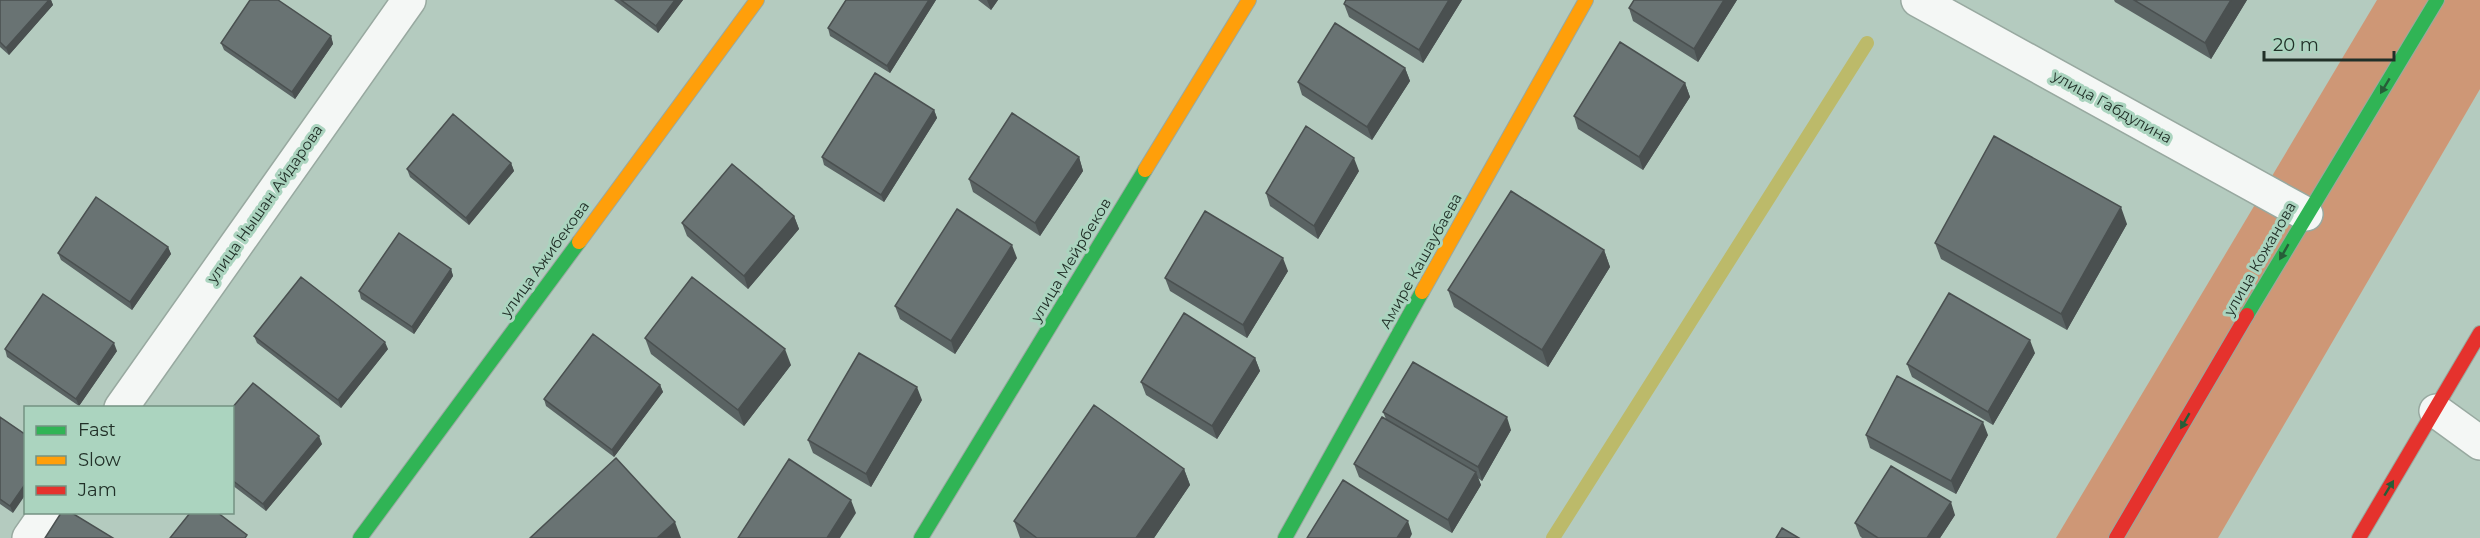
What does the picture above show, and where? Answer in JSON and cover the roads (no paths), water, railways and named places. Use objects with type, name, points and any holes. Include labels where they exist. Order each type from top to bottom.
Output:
[{"type":"street","name":"улица Нышан Айдарова","points":[[122,406],[409,0]]},
{"type":"street","name":"улица Ажибекова","points":[[360,538],[757,0]]},
{"type":"street","name":"улица Мейрбеков","points":[[921,538],[1249,0]]},
{"type":"street","name":"Амире Кашаубаева","points":[[1285,538],[1586,0]]},
{"type":"street","name":"улица Габдулина","points":[[1918,0],[2306,214]]},
{"type":"street","name":"улица Кожанова","points":[[2116,538],[2306,214],[2437,0]]},
{"type":"street","points":[[2359,538],[2480,333]]},
{"type":"street","points":[[2436,411],[2480,443]]},
{"type":"street","points":[[29,538],[46,514]]},
{"type":"waterway","points":[[1553,538],[1867,43]]}]
